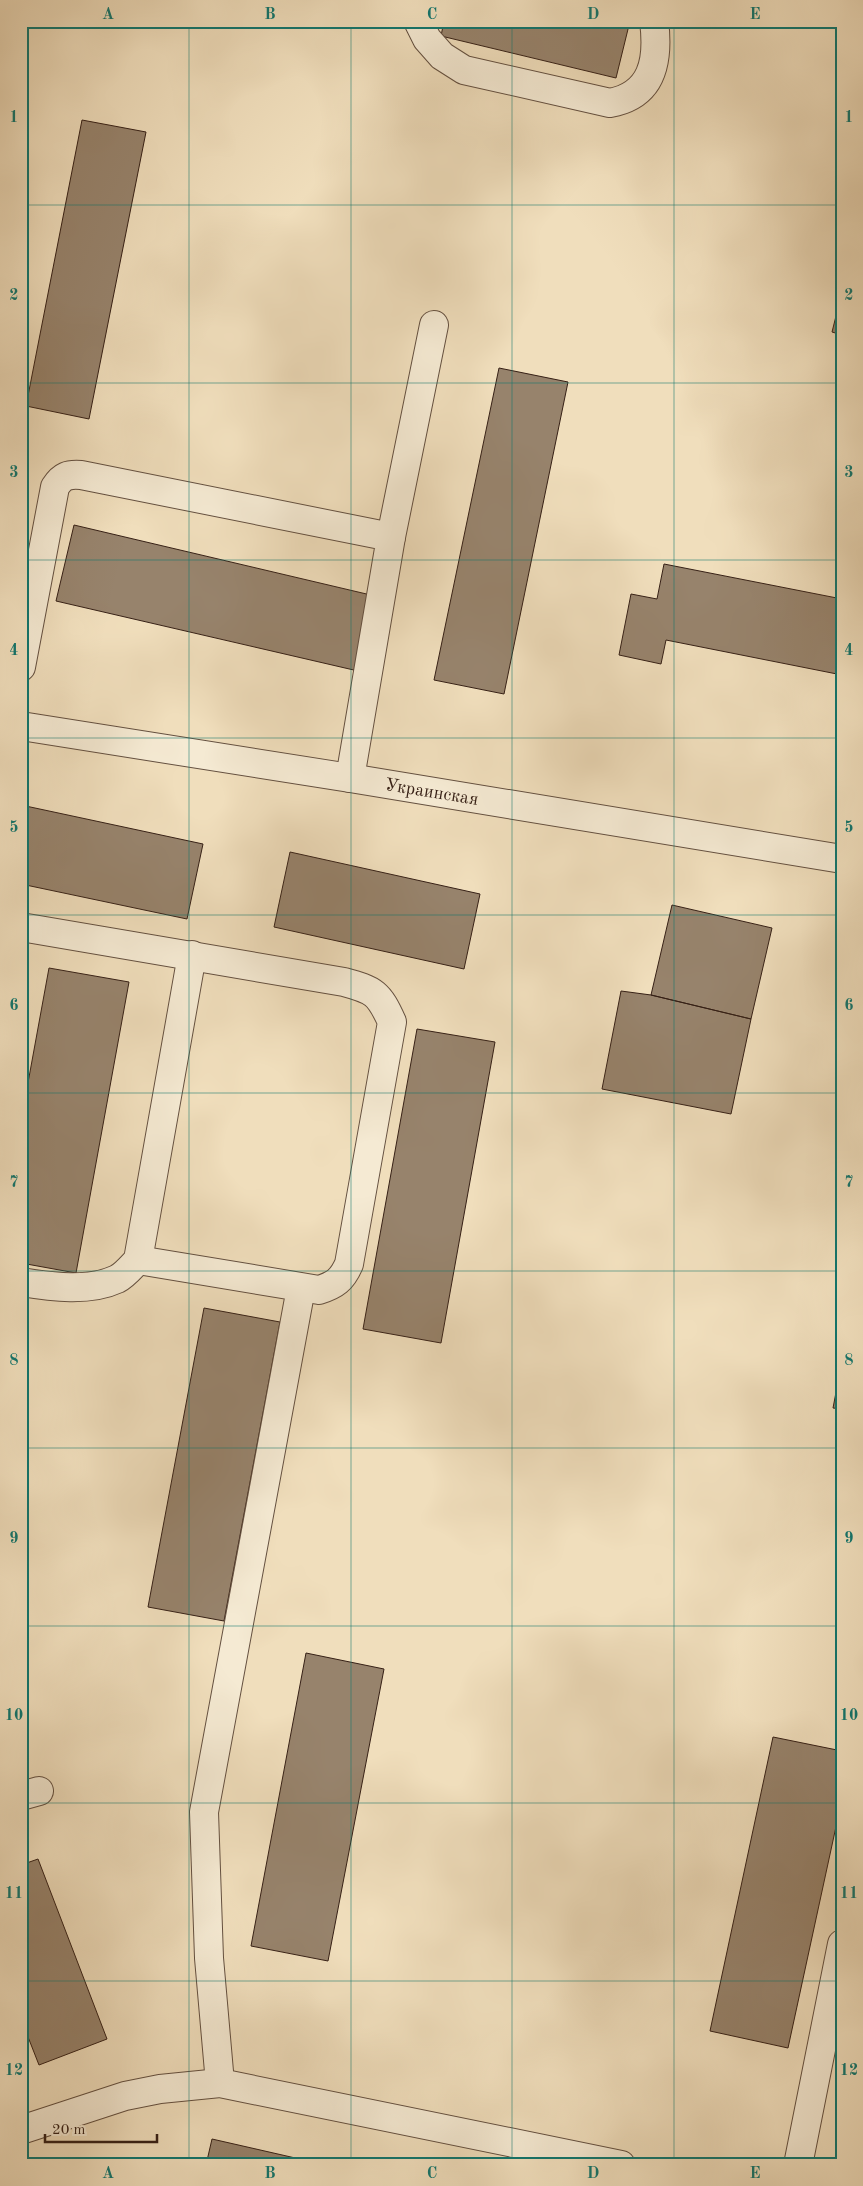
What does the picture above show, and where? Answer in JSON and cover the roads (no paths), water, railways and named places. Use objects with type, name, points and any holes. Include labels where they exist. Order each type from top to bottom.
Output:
[{"type":"street","points":[[418,21],[427,39],[442,56],[464,70],[610,103],[624,101],[637,93],[648,82],[655,58],[654,21]]},
{"type":"street","points":[[350,778],[391,537],[434,325]]},
{"type":"street","points":[[21,668],[53,496],[60,480],[69,474],[81,474],[391,537]]},
{"type":"street","name":"Украинская","points":[[21,726],[842,859]]},
{"type":"street","points":[[21,926],[344,982],[366,988],[383,1000],[392,1022],[349,1264],[344,1276],[334,1285],[319,1290],[138,1260]]},
{"type":"street","points":[[21,1282],[59,1287],[88,1286],[118,1278],[138,1260],[192,955]]},
{"type":"street","points":[[220,2083],[209,1958],[204,1812],[301,1288]]},
{"type":"street","points":[[798,2165],[842,1944]]},
{"type":"street","points":[[21,2130],[125,2096],[160,2089],[220,2083],[621,2165]]}]
